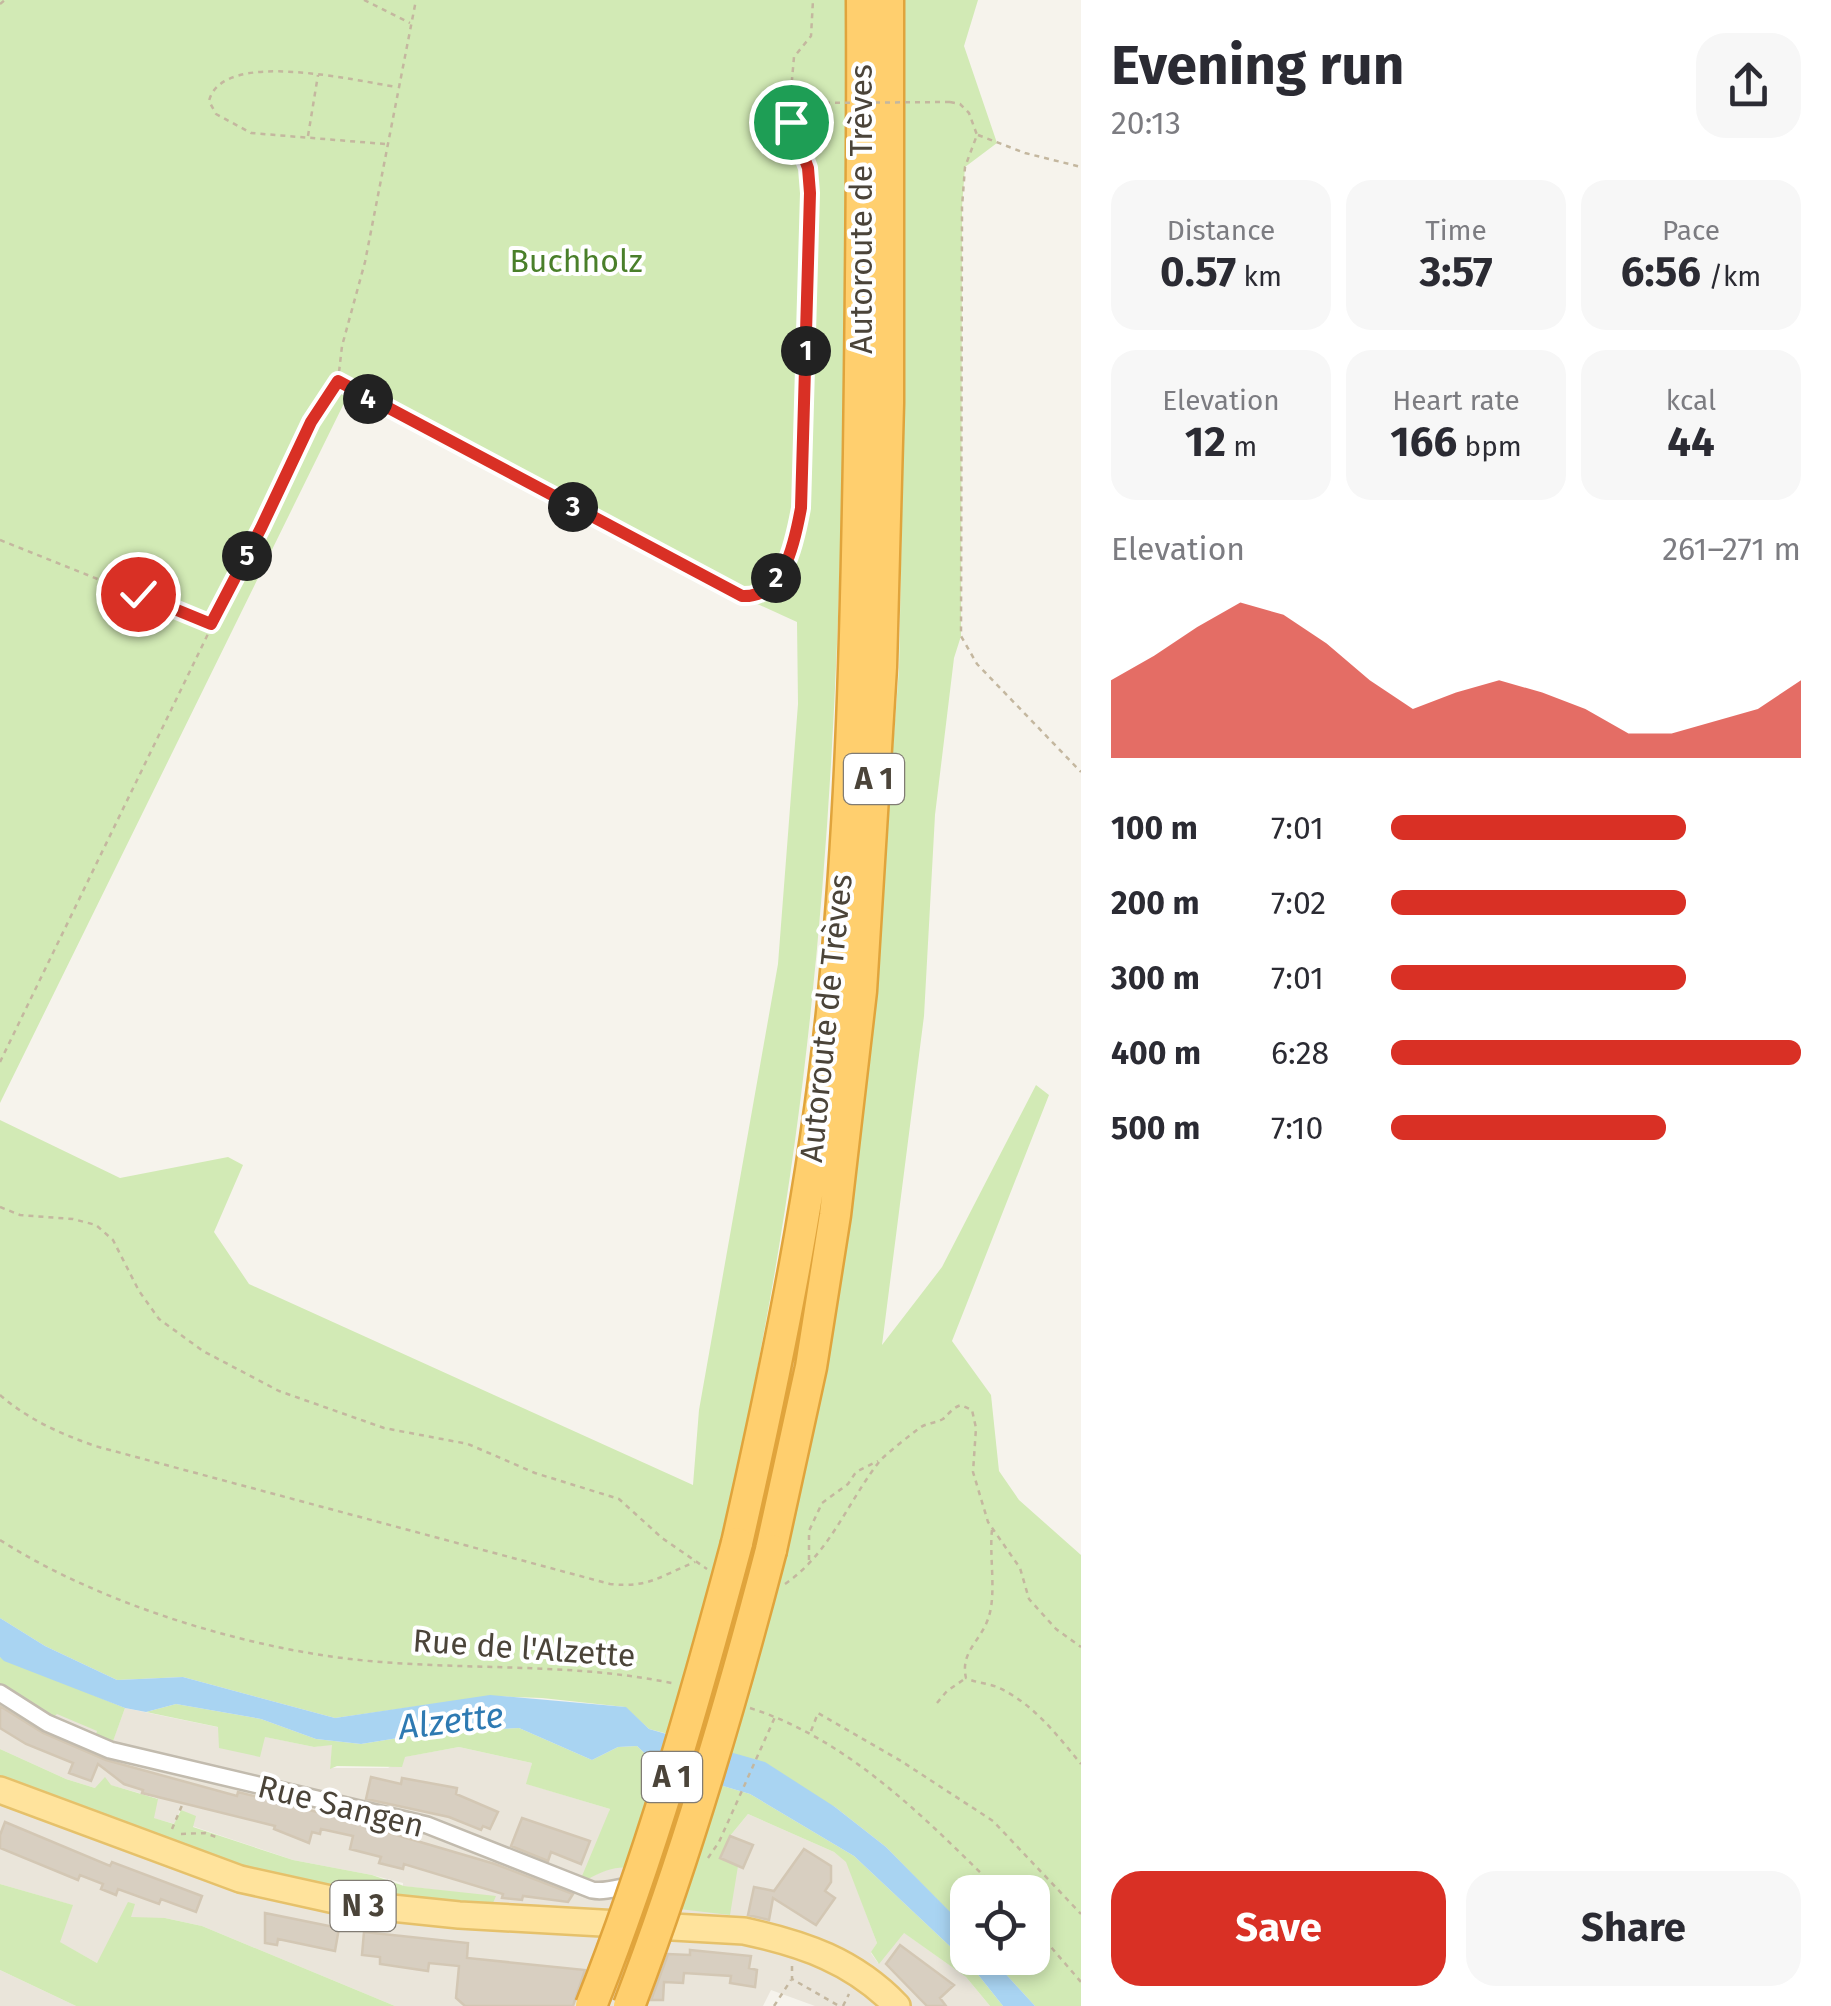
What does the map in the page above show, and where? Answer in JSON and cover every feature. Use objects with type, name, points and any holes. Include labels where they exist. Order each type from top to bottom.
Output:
[{"type":"highway","name":"Autoroute de Trèves","points":[[592,2006],[626,1918],[678,1756],[737,1544],[786,1321],[835,983],[856,660],[864,178],[862,0]]},
{"type":"highway","name":"Autoroute de Trèves","points":[[629,2006],[692,1824],[744,1656],[810,1367],[835,1215],[861,991],[882,666],[888,383],[888,0]]},
{"type":"main road","name":"N 3","points":[[0,1790],[240,1879],[304,1895],[402,1911],[744,1931],[792,1942],[860,1973],[897,2006]]},
{"type":"street","name":"Rue Sangen","points":[[0,1693],[47,1723],[110,1750],[427,1825],[592,1890],[603,1892],[626,1884],[642,1885],[650,1891],[652,1899],[644,1926]]},
{"type":"path","points":[[0,4],[5,0]]},
{"type":"path","points":[[364,0],[411,23]]},
{"type":"path","points":[[0,1062],[311,422],[338,381],[342,346],[364,262],[416,0]]},
{"type":"path","points":[[338,381],[742,596],[755,597],[774,580],[792,553],[801,508],[810,193],[808,168],[791,122],[790,103],[794,57],[811,36],[813,0]]},
{"type":"path","points":[[387,144],[251,133],[216,114],[209,102],[212,90],[223,80],[246,71],[318,74],[398,88]]},
{"type":"path","points":[[308,138],[318,74]]},
{"type":"path","points":[[790,103],[950,102],[960,104],[969,113],[977,135],[965,167],[962,206],[961,636],[977,664],[1081,772]]},
{"type":"path","points":[[977,135],[1024,154],[1081,168]]},
{"type":"path","points":[[0,540],[211,624]]},
{"type":"path","points":[[0,1207],[20,1215],[96,1225],[114,1240],[139,1291],[160,1319],[202,1351],[279,1390],[384,1428],[468,1444],[535,1473],[619,1499],[662,1538],[696,1561],[666,1572],[652,1583],[610,1584],[95,1446],[52,1431],[20,1413],[0,1395]]},
{"type":"path","points":[[810,1561],[810,1531],[822,1503],[848,1484],[856,1472],[881,1459],[922,1426],[942,1420],[951,1409],[961,1405],[972,1410],[976,1428],[973,1472],[980,1506],[1020,1568],[1029,1599],[1056,1629],[1081,1647]]},
{"type":"path","points":[[773,1590],[800,1573],[829,1543],[853,1498],[881,1459]]},
{"type":"path","points":[[966,1678],[968,1651],[989,1619],[992,1529]]},
{"type":"path","name":"Rue de l'Alzette","points":[[0,1540],[102,1591],[187,1622],[270,1646],[379,1662],[558,1668],[677,1685]]},
{"type":"path","points":[[938,1703],[946,1691],[966,1678],[996,1687],[1046,1722],[1081,1764]]},
{"type":"path","points":[[743,1706],[776,1716],[810,1733],[872,1775],[928,1821],[983,1875]]},
{"type":"path","points":[[810,1733],[818,1713],[993,1821],[1081,1914]]},
{"type":"path","points":[[719,1842],[776,1716]]},
{"type":"path","points":[[183,1803],[170,1835],[218,1834]]},
{"type":"path","points":[[1050,1946],[1081,1982]]},
{"type":"path","points":[[774,2006],[792,1979],[794,1960]]},
{"type":"path","points":[[792,1979],[841,2006],[852,1988]]},
{"type":"shaded area","points":[[0,1687],[98,1731],[112,1743],[125,1708],[314,1747],[333,1744],[330,1768],[388,1768],[404,1757],[459,1747],[532,1763],[527,1784],[610,1809],[588,1878],[618,1865],[648,1873],[660,1883],[720,1858],[730,1836],[748,1814],[834,1852],[847,1862],[877,1943],[871,1953],[878,1963],[903,1932],[950,1966],[950,1975],[966,1977],[990,2006],[815,2006],[771,1990],[763,2006],[395,2006],[202,1926],[165,1918],[97,1963],[59,1942],[72,1905],[0,1884],[0,1775],[244,1867],[309,1883],[496,1897],[403,1886],[372,1875],[293,1860],[192,1826],[180,1810],[175,1824],[153,1818],[157,1798],[110,1785],[95,1788],[66,1779],[0,1749]]},
{"type":"shaded area","points":[[0,1970],[76,2006],[0,2006]]},
{"type":"green space","name":"Buchholz","points":[[0,0],[845,0],[842,501],[826,835],[812,1001],[791,1167],[750,1410],[723,1538],[782,1552],[874,994],[899,669],[905,0],[978,0],[964,46],[997,143],[965,167],[961,636],[954,658],[935,815],[924,1016],[882,1345],[942,1267],[1036,1085],[1049,1095],[952,1341],[991,1395],[999,1471],[1019,1500],[1081,1555],[1081,2006],[1035,2006],[1007,1975],[1050,1975],[1050,1875],[950,1875],[950,1913],[886,1847],[835,1807],[649,1729],[625,1707],[490,1696],[335,1718],[183,1677],[117,1680],[45,1646],[0,1618],[0,1120],[120,1178],[228,1157],[243,1165],[214,1232],[249,1284],[693,1485],[699,1410],[778,964],[798,704],[797,622],[742,597],[351,389],[0,1103]]},
{"type":"green space","points":[[0,1657],[125,1708],[112,1744],[95,1737],[97,1731],[57,1714],[51,1719],[0,1687]]},
{"type":"green space","points":[[176,1704],[261,1719],[316,1739],[361,1744],[429,1733],[519,1728],[592,1760],[618,1747],[637,1746],[659,1767],[750,1794],[854,1856],[950,1946],[950,1966],[904,1933],[879,1964],[871,1952],[877,1943],[846,1862],[834,1852],[748,1814],[730,1836],[720,1857],[738,1866],[730,1915],[662,1907],[659,1883],[642,1871],[616,1868],[588,1879],[582,1876],[610,1809],[526,1784],[532,1763],[459,1747],[405,1757],[402,1767],[330,1769],[332,1745],[314,1747],[265,1737],[260,1757],[219,1748],[218,1727],[146,1712]]},
{"type":"green space","points":[[0,1749],[95,1788],[105,1777],[111,1785],[158,1799],[154,1818],[174,1824],[181,1810],[196,1816],[193,1827],[293,1860],[372,1875],[404,1886],[496,1896],[493,1903],[367,1892],[244,1867],[0,1775]]},
{"type":"green space","points":[[0,1884],[73,1905],[60,1942],[97,1963],[128,1902],[135,1904],[131,1917],[165,1918],[202,1926],[395,2006],[76,2006],[0,1970]]},
{"type":"green space","points":[[963,1975],[978,1975],[1003,2006],[990,2006]]},
{"type":"water","name":"Alzette","points":[[0,1618],[45,1646],[117,1680],[183,1677],[335,1718],[490,1695],[626,1707],[649,1729],[765,1762],[835,1807],[886,1847],[950,1912],[950,1946],[854,1856],[750,1794],[659,1767],[637,1746],[618,1747],[592,1760],[519,1728],[429,1733],[361,1744],[316,1739],[261,1719],[176,1704],[146,1712],[125,1708],[0,1657]]},
{"type":"water","name":"Alzette","points":[[978,1975],[1007,1975],[1035,2006],[1003,2006]]},
{"type":"building","points":[[0,1706],[43,1733],[106,1760],[237,1796],[238,1792],[325,1814],[495,1864],[573,1894],[568,1902],[523,1896],[522,1900],[502,1898],[503,1894],[404,1864],[403,1869],[379,1863],[381,1857],[350,1849],[353,1836],[321,1829],[320,1834],[312,1832],[309,1843],[274,1829],[275,1826],[142,1793],[143,1790],[124,1784],[98,1764],[91,1781],[69,1773],[73,1763],[26,1744],[0,1728]]},
{"type":"building","points":[[371,1777],[401,1784],[402,1778],[457,1788],[456,1794],[498,1812],[490,1829],[483,1826],[481,1830],[449,1817],[366,1799]]},
{"type":"building","points":[[522,1818],[590,1841],[581,1864],[551,1852],[548,1861],[511,1846]]},
{"type":"building","points":[[5,1822],[110,1866],[112,1862],[202,1896],[196,1912],[118,1889],[116,1895],[101,1889],[103,1884],[80,1875],[78,1880],[0,1848]]},
{"type":"building","points":[[730,1836],[753,1845],[743,1868],[720,1858]]},
{"type":"building","points":[[804,1849],[831,1866],[831,1882],[825,1891],[835,1898],[816,1925],[773,1898],[769,1920],[748,1915],[754,1887],[774,1891]]},
{"type":"building","points":[[265,1913],[339,1928],[335,1951],[278,1939],[277,1945],[265,1943]]},
{"type":"building","points":[[364,1932],[468,1943],[467,1958],[585,1970],[573,2006],[465,2006],[456,1998],[459,1966],[429,1963],[428,1971],[380,1964],[380,1957],[362,1955]]},
{"type":"building","points":[[900,1945],[954,1985],[940,1998],[946,2006],[927,2006],[886,1964]]},
{"type":"building","points":[[690,1950],[751,1956],[749,1968],[757,1970],[755,1987],[730,1983],[731,1976],[684,1973],[683,1983],[664,1982],[663,2000],[651,2000],[668,1954],[690,1955]]},
{"type":"route","points":[[138,594],[211,624],[311,422],[338,381],[742,596],[755,597],[766,590],[792,553],[801,508],[810,193],[808,168],[791,122]]}]
